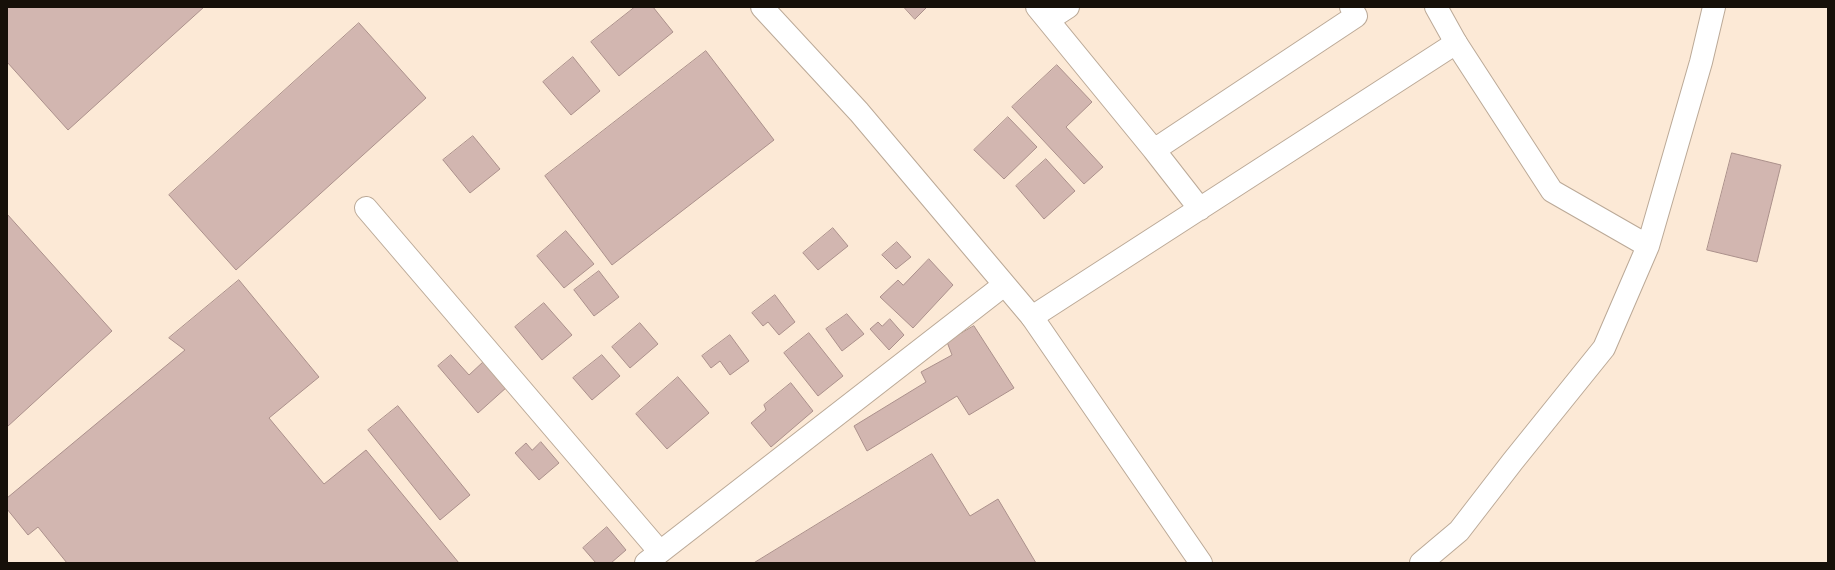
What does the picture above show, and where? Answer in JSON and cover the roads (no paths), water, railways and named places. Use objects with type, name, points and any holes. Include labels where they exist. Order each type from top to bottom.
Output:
[{"type":"street","points":[[762,7],[859,112],[1032,317],[1201,563]]},
{"type":"street","points":[[1068,7],[1042,13],[1154,150],[1200,209]]},
{"type":"street","points":[[1154,150],[1356,16],[1351,7]]},
{"type":"street","points":[[1436,7],[1456,42],[1552,191],[1648,246]]},
{"type":"street","points":[[1421,563],[1459,531],[1604,348],[1648,246],[1702,62],[1714,7]]},
{"type":"street","points":[[1032,317],[1456,42]]},
{"type":"street","points":[[366,208],[653,557],[1004,285]]}]
